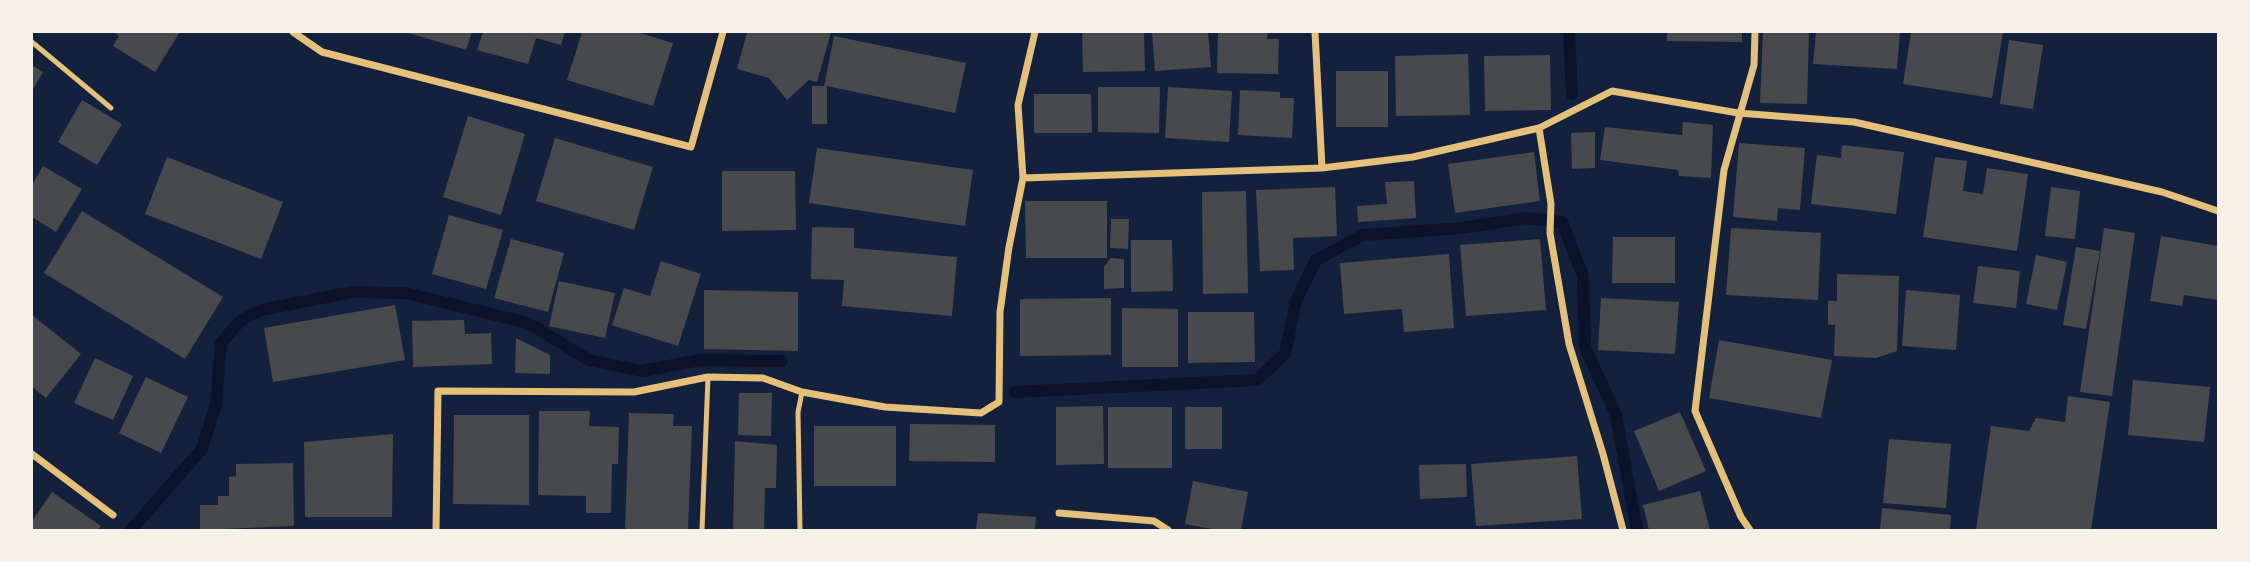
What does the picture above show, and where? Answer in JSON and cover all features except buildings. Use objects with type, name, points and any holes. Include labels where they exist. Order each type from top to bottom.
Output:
[{"type":"street","points":[[293,32],[322,52],[691,148],[723,32]]},
{"type":"street","points":[[436,530],[438,391],[634,392],[708,377],[763,378],[802,392],[885,407],[981,413],[999,402],[1000,312],[1009,247],[1023,178],[1018,105],[1035,32]]},
{"type":"street","points":[[1315,32],[1322,168]]},
{"type":"street","points":[[1750,530],[1741,517],[1695,411],[1724,170],[1738,113],[1754,65],[1755,32]]},
{"type":"street","points":[[1023,178],[1322,168],[1413,157],[1539,128],[1612,90],[1738,113],[1854,122],[2162,192],[2218,211]]},
{"type":"street","points":[[1539,128],[1551,204],[1550,233],[1569,344],[1604,454],[1623,530]]},
{"type":"street","points":[[32,454],[113,515]]},
{"type":"street","points":[[1059,513],[1154,521],[1168,530]]},
{"type":"lane","points":[[32,42],[111,108]]},
{"type":"lane","points":[[702,530],[708,377]]},
{"type":"lane","points":[[800,530],[798,412],[802,392]]},
{"type":"waterway","points":[[1569,32],[1572,94]]},
{"type":"waterway","points":[[1015,392],[1257,380],[1285,354],[1296,301],[1316,260],[1363,235],[1462,228],[1526,218],[1562,222],[1583,276],[1585,347],[1616,415],[1637,530]]},
{"type":"waterway","points":[[131,530],[202,449],[216,404],[221,343],[240,321],[261,310],[352,292],[406,293],[528,323],[589,360],[642,371],[700,360],[782,361]]}]
